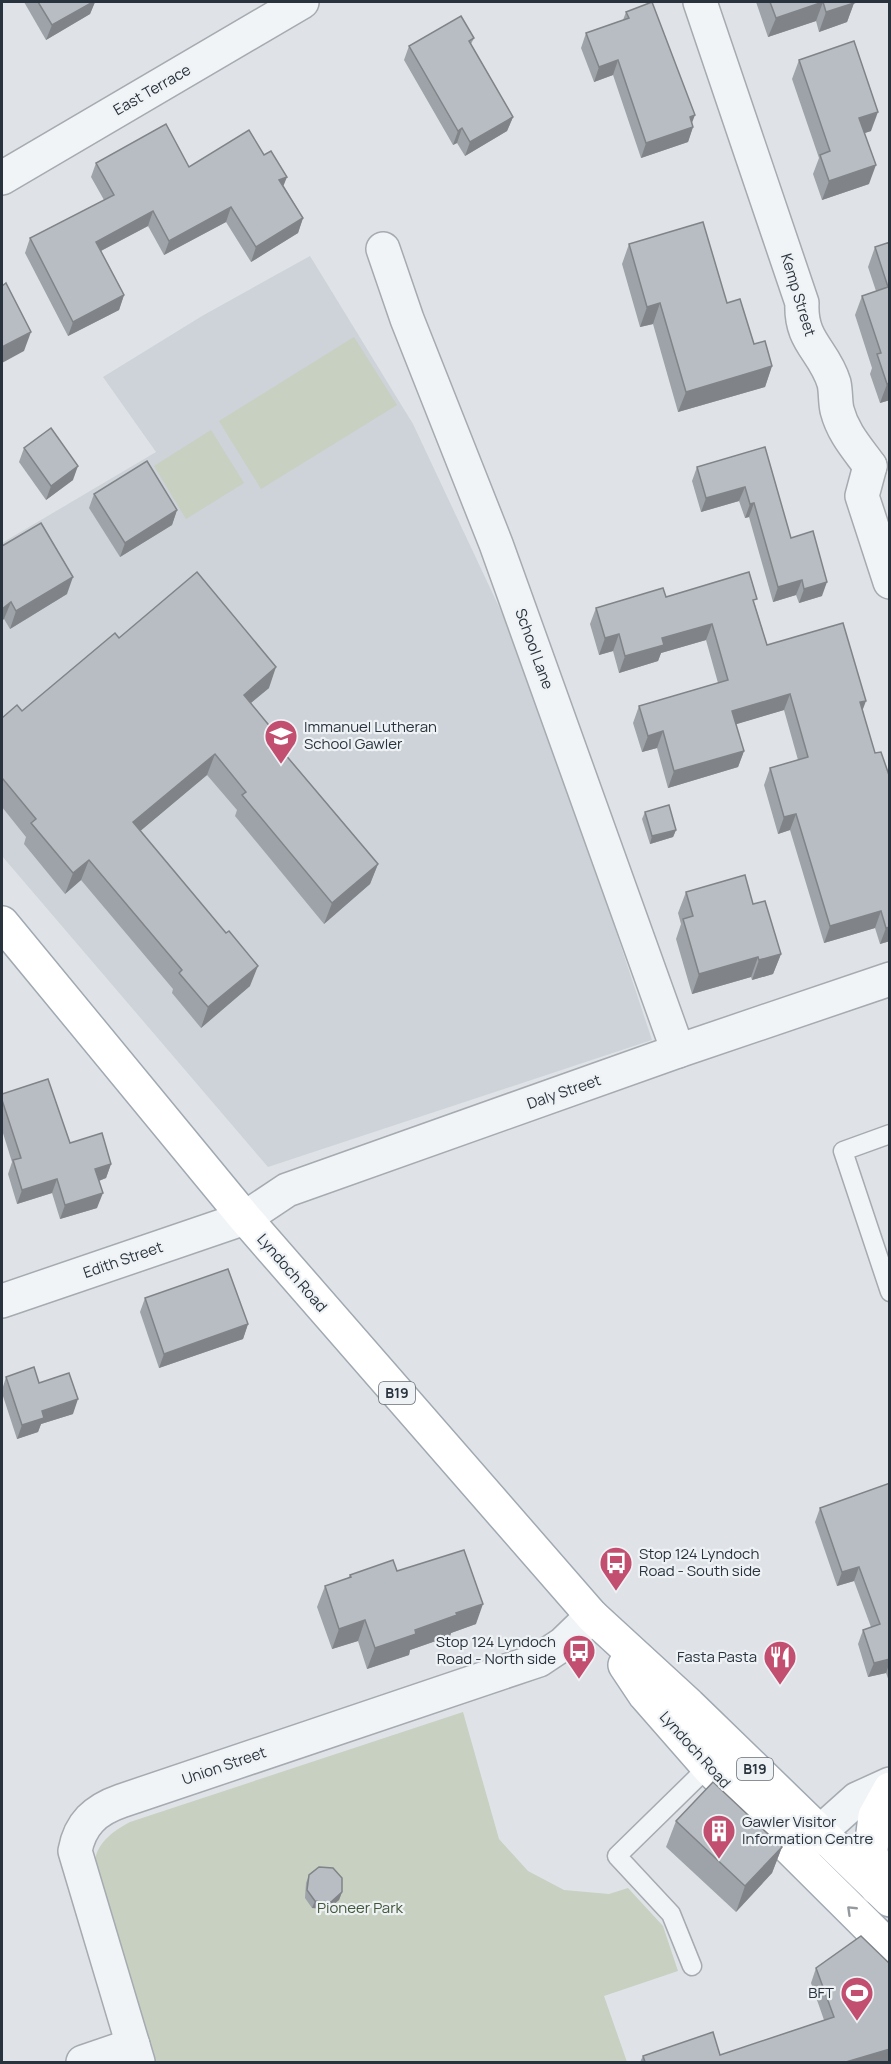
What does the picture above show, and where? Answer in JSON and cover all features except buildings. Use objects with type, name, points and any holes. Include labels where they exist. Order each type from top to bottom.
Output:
[{"type":"main road","name":"Lyndoch Road","points":[[2,924],[245,1218],[592,1616],[821,1832],[883,1894]]},
{"type":"main road","name":"Lyndoch Road","points":[[592,1616],[645,1695],[708,1767],[890,1948]]},
{"type":"main road","points":[[883,1894],[871,1850],[874,1816],[890,1789]]},
{"type":"street","name":"East Terrace","points":[[2,178],[302,2]]},
{"type":"street","name":"Kemp Street","points":[[700,2],[802,303],[801,317],[806,335],[823,359],[834,383],[837,409],[845,432],[880,462],[862,496],[890,582]]},
{"type":"street","name":"School Lane","points":[[383,249],[407,319],[496,544],[678,1051]]},
{"type":"street","name":"Daly Street","points":[[245,1218],[287,1190],[678,1051],[890,979]]},
{"type":"street","name":"Edith Street","points":[[2,1301],[245,1218]]},
{"type":"street","name":"Union Street","points":[[136,2054],[75,1851],[82,1827],[92,1817],[121,1801],[539,1660],[563,1644],[592,1616]]},
{"type":"street","points":[[794,1855],[857,1799],[890,1784]]},
{"type":"street","points":[[84,2062],[136,2054]]},
{"type":"lane","points":[[890,1134],[843,1151],[890,1293]]},
{"type":"lane","points":[[692,1966],[671,1914],[617,1856],[708,1767]]},
{"type":"shaded area","name":"Immanuel Lutheran School Gawler","points":[[310,256],[413,424],[531,675],[652,1040],[268,1167],[2,856],[2,543],[156,452],[103,377],[202,316]]},
{"type":"green space","points":[[354,337],[397,405],[261,489],[219,421]]},
{"type":"green space","points":[[211,430],[244,483],[186,519],[154,466]]},
{"type":"green space","name":"Pioneer Park","points":[[463,1712],[499,1839],[528,1871],[564,1890],[609,1894],[628,1888],[663,1926],[678,1971],[604,1996],[627,2062],[155,2062],[97,1873],[96,1854],[103,1842],[130,1822]]},
{"type":"place","name":"Immanuel Lutheran School Gawler","points":[[281,765]]},
{"type":"place","name":"Stop 124 Lyndoch Road - South side","points":[[616,1592]]},
{"type":"place","name":"Stop 124 Lyndoch Road - North side","points":[[579,1680]]},
{"type":"place","name":"Fasta Pasta","points":[[780,1686]]},
{"type":"place","name":"Gawler Visitor Information Centre","points":[[719,1860]]},
{"type":"place","name":"BFT","points":[[857,2022]]}]
